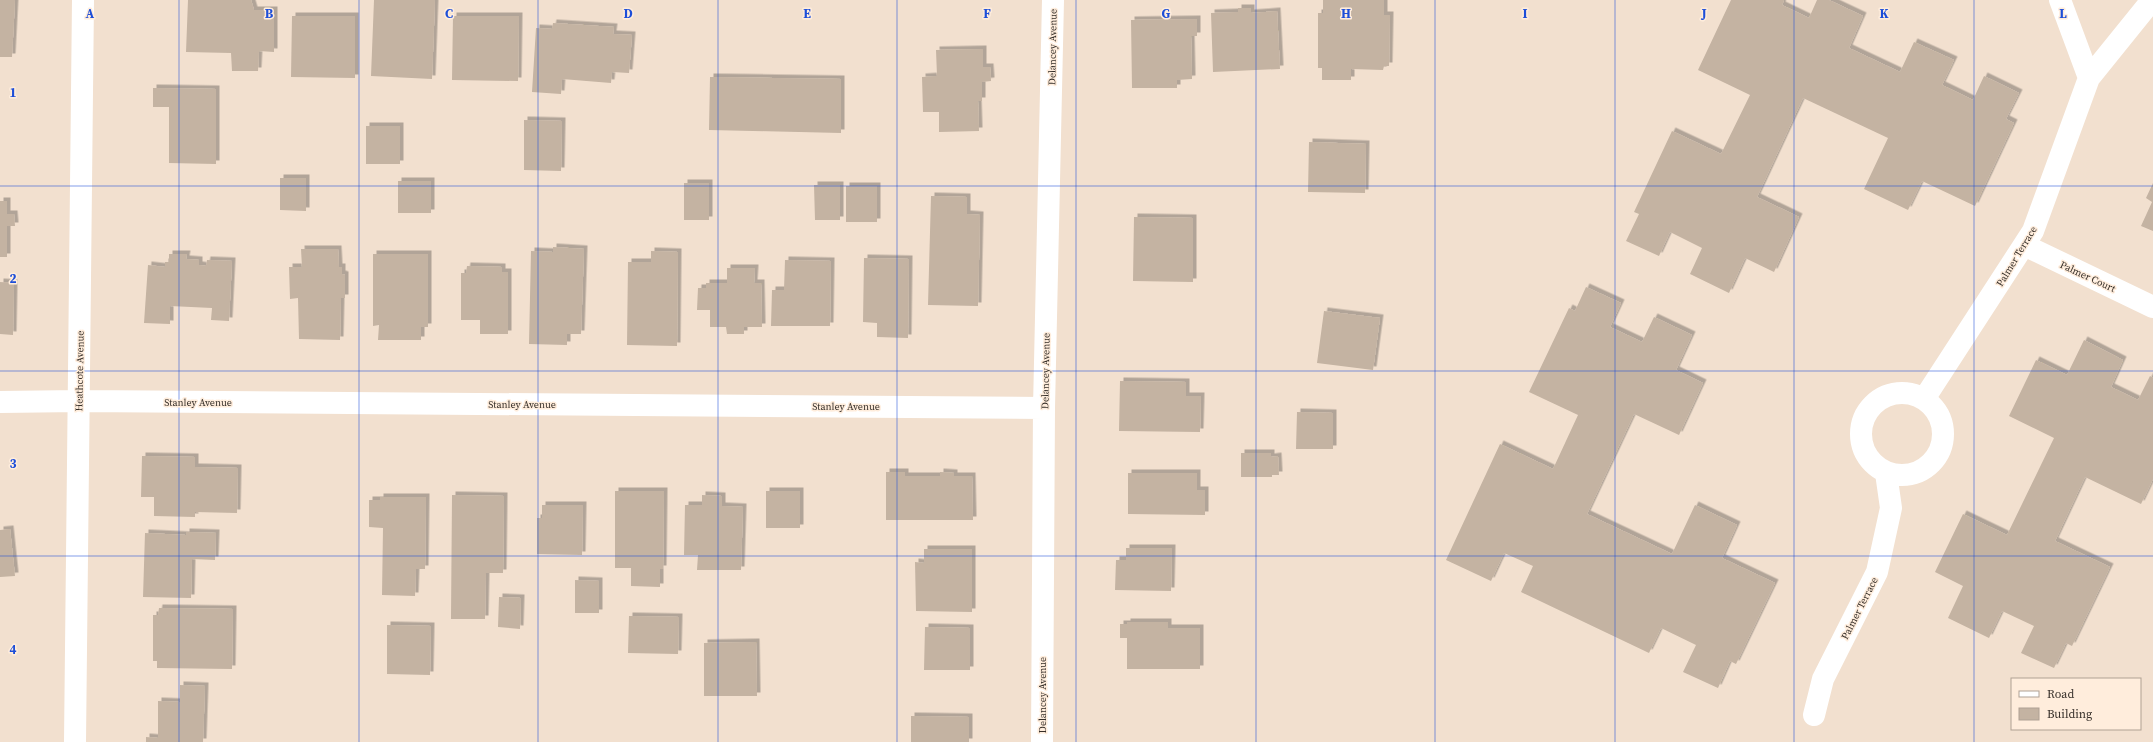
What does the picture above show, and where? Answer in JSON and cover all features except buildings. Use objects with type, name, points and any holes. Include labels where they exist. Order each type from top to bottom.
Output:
[{"type":"street","name":"Heathcote Avenue","points":[[75,742],[83,0]]},
{"type":"street","name":"Delancey Avenue","points":[[1042,742],[1044,408],[1053,0]]},
{"type":"street","points":[[2060,0],[2089,78]]},
{"type":"street","name":"Palmer Terrace","points":[[1924,399],[2033,231],[2089,78],[2152,0]]},
{"type":"street","name":"Palmer Court","points":[[2024,245],[2153,307]]},
{"type":"street","points":[[1896,393],[1911,393],[1924,399],[1939,415],[1944,435],[1939,453],[1922,471],[1907,476],[1886,473],[1874,466],[1865,454],[1860,434],[1862,419],[1870,406],[1882,397],[1896,393]]},
{"type":"street","name":"Stanley Avenue","points":[[0,402],[79,401],[1044,408]]},
{"type":"street","name":"Palmer Terrace","points":[[1814,715],[1824,679],[1877,572],[1891,508],[1886,473]]}]
